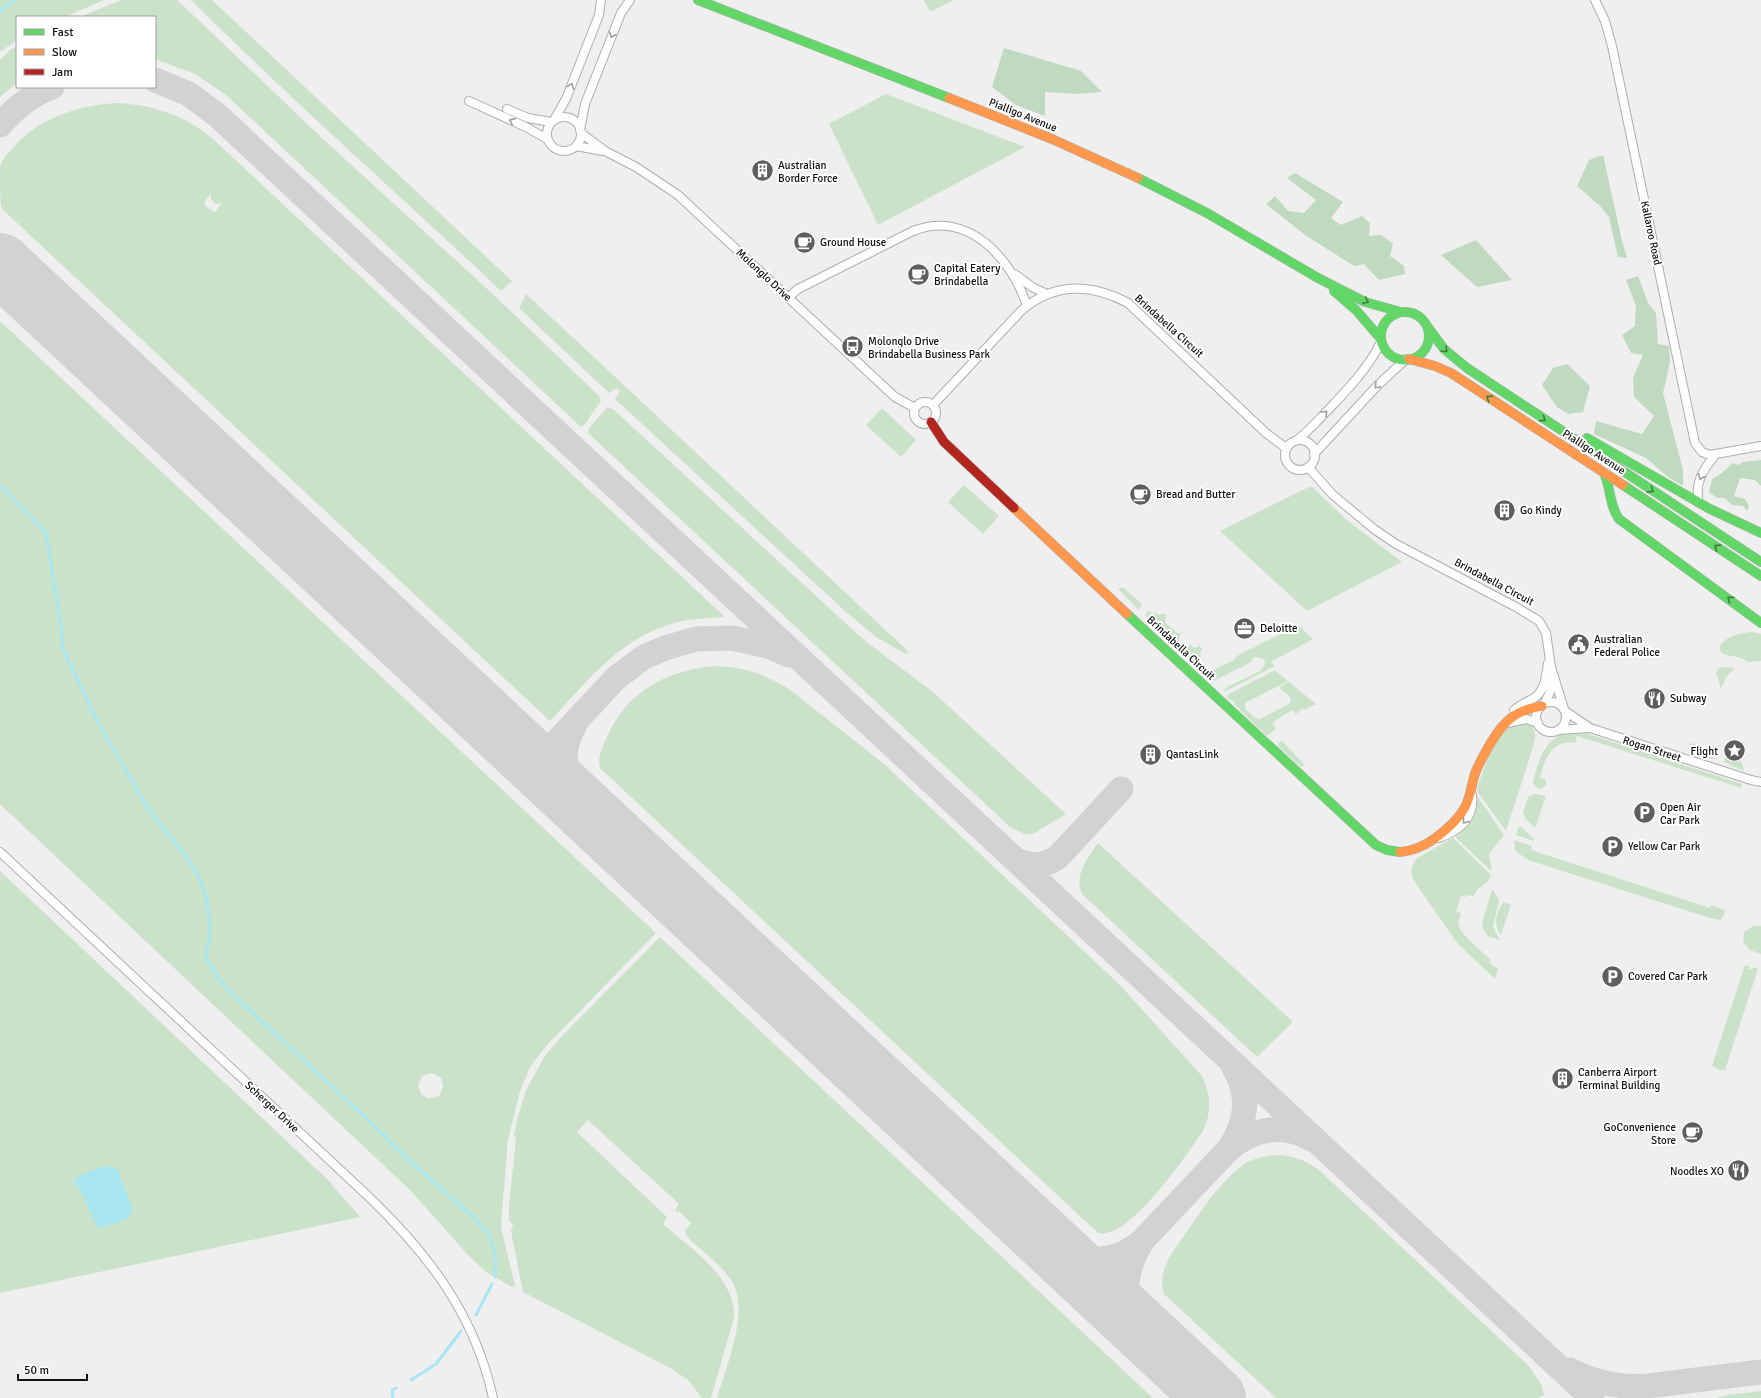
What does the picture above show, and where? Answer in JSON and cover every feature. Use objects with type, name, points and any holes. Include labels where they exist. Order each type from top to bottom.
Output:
[{"type":"main road","name":"Pialligo Avenue","points":[[702,1],[998,117],[1118,168],[1207,213],[1318,278],[1366,302],[1401,312]]},
{"type":"main road","name":"Pialligo Avenue","points":[[1318,278],[1356,310],[1381,340]]},
{"type":"main road","points":[[1401,312],[1413,313],[1419,316],[1427,326],[1428,340],[1425,349],[1418,356],[1408,359],[1395,358],[1386,351],[1381,340],[1381,330],[1385,321],[1392,315],[1401,312]]},
{"type":"main road","name":"Pialligo Avenue","points":[[1427,326],[1452,357],[1761,562]]},
{"type":"main road","name":"Pialligo Avenue","points":[[1408,359],[1435,366],[1451,373],[1761,576]]},
{"type":"main road","points":[[1499,389],[1528,401],[1595,444],[1699,503],[1761,533]]},
{"type":"main road","name":"Brindabella Circuit","points":[[931,422],[944,442],[962,460],[1313,788],[1376,844],[1385,850],[1408,851],[1433,839],[1460,816],[1465,808],[1476,771],[1494,736],[1502,725],[1511,716],[1519,711],[1529,707],[1543,705]]},
{"type":"main road","points":[[1604,473],[1608,485],[1610,502],[1618,519],[1761,623]]},
{"type":"street","points":[[547,139],[547,128],[566,98],[599,14],[601,0]]},
{"type":"street","points":[[469,101],[526,127],[547,139],[552,147],[558,151],[568,151],[576,146],[579,142],[585,104],[621,13],[630,0]]},
{"type":"street","name":"Kallaroo Road","points":[[1595,0],[1605,21],[1612,46],[1694,441],[1702,452],[1707,455],[1715,455]]},
{"type":"street","points":[[507,109],[528,118],[552,121],[564,117],[569,118],[578,125],[580,131]]},
{"type":"street","name":"Molonglo Drive","points":[[580,131],[605,151],[645,172],[678,195],[895,397],[915,408]]},
{"type":"street","name":"Molonglo Drive","points":[[576,146],[605,151]]},
{"type":"street","points":[[788,298],[798,289],[913,231],[927,227],[955,227],[971,233],[986,243],[1011,270],[1026,283],[1047,294]]},
{"type":"street","points":[[1011,270],[1019,284],[1027,306]]},
{"type":"street","name":"Brindabella Circuit","points":[[933,405],[1027,306],[1047,294],[1072,288],[1092,289],[1107,293],[1128,303],[1266,433],[1286,448]]},
{"type":"street","points":[[1297,440],[1302,440],[1310,444],[1314,454],[1313,461],[1308,467],[1297,469],[1290,466],[1285,456],[1286,448],[1308,431],[1360,376],[1371,361],[1381,340]]},
{"type":"street","points":[[1314,454],[1377,386],[1408,359]]},
{"type":"street","points":[[922,402],[929,402],[933,405],[936,415],[931,422],[923,424],[916,420],[914,416],[915,408],[922,402]]},
{"type":"street","points":[[1699,503],[1697,494],[1698,481],[1702,472],[1715,455],[1761,446]]},
{"type":"street","name":"Brindabella Circuit","points":[[1308,467],[1333,495],[1374,529],[1396,544],[1536,618],[1545,631],[1551,668],[1564,710]]},
{"type":"street","points":[[1502,725],[1516,708],[1539,694],[1544,683],[1549,656]]},
{"type":"street","points":[[1543,705],[1554,702],[1564,710],[1566,718],[1565,723],[1558,730],[1554,732],[1547,731],[1538,723],[1537,714],[1550,692],[1551,668]]},
{"type":"street","name":"Rogan Street","points":[[1564,710],[1590,728],[1761,782]]},
{"type":"street","points":[[1502,725],[1522,719],[1538,723]]},
{"type":"street","name":"Rogan Street","points":[[1558,730],[1590,728]]},
{"type":"street","name":"Scherger Drive","points":[[0,852],[383,1211],[424,1255],[445,1284],[471,1330],[485,1368],[493,1398]]},
{"type":"green space","points":[[0,0],[104,0],[67,16],[16,16],[16,41],[0,52]]},
{"type":"green space","points":[[121,0],[177,0],[323,139],[495,296],[599,396],[601,401],[584,425],[581,427],[227,96],[195,74],[156,59],[156,16],[82,16]]},
{"type":"green space","points":[[191,0],[212,0],[512,281],[501,291],[267,74]]},
{"type":"green space","points":[[924,0],[954,0],[930,12]]},
{"type":"green space","points":[[16,47],[16,84],[0,97],[0,60],[10,50]]},
{"type":"green space","points":[[1004,48],[1081,71],[1102,92],[1077,94],[1045,92],[1045,116],[1016,105],[992,87]]},
{"type":"green space","points":[[886,94],[1025,147],[878,225],[829,124]]},
{"type":"green space","points":[[103,104],[131,104],[156,109],[191,123],[212,138],[725,617],[682,621],[650,632],[633,642],[603,665],[550,721],[2,209],[0,194],[0,167],[7,155],[22,138],[46,121],[60,115],[74,110]],"holes":[[[211,193],[211,199],[215,204],[222,203],[215,212],[206,207],[204,203]]]},
{"type":"green space","points":[[1603,155],[1627,258],[1618,257],[1609,217],[1600,206],[1577,186],[1589,160]]},
{"type":"green space","points":[[1295,173],[1343,202],[1331,218],[1341,225],[1362,216],[1370,223],[1369,236],[1381,235],[1393,244],[1390,256],[1404,266],[1405,274],[1379,280],[1364,264],[1354,266],[1305,235],[1266,204],[1275,196],[1288,211],[1304,213],[1316,200],[1287,178]]},
{"type":"green space","points":[[1476,240],[1512,280],[1477,287],[1441,255]]},
{"type":"green space","points":[[1638,276],[1648,303],[1656,313],[1658,344],[1669,346],[1670,362],[1663,393],[1683,470],[1683,486],[1668,477],[1646,458],[1594,434],[1596,421],[1642,434],[1654,416],[1634,397],[1633,378],[1643,355],[1631,353],[1622,335],[1635,326],[1636,306],[1626,280]]},
{"type":"green space","points":[[526,294],[909,652],[906,654],[876,637],[846,612],[615,399],[620,391],[616,388],[609,393],[519,308]]},
{"type":"green space","points":[[0,321],[656,933],[546,1046],[530,1067],[520,1091],[508,1140],[501,1227],[515,1286],[512,1287],[486,1272],[466,1253],[411,1191],[0,804]],"holes":[[[432,1073],[441,1078],[443,1087],[439,1096],[429,1099],[421,1094],[418,1085],[422,1076]]]},
{"type":"green space","points":[[1567,364],[1590,386],[1583,412],[1568,414],[1557,407],[1542,385],[1553,368]]},
{"type":"green space","points":[[608,408],[613,409],[864,640],[933,692],[1066,814],[1033,834],[1024,834],[1009,826],[588,433],[589,428]]},
{"type":"green space","points":[[882,408],[916,440],[901,457],[866,425]]},
{"type":"green space","points":[[1761,460],[1761,486],[1755,480],[1740,478],[1734,496],[1745,499],[1749,506],[1747,511],[1743,506],[1732,505],[1725,498],[1717,498],[1709,492],[1712,479],[1722,473],[1733,463],[1739,465],[1743,462]]},
{"type":"green space","points":[[964,485],[999,516],[983,534],[948,502]]},
{"type":"green space","points":[[1311,486],[1348,521],[1402,562],[1307,611],[1220,531]]},
{"type":"green space","points":[[1123,587],[1142,604],[1139,610],[1118,589]]},
{"type":"green space","points":[[1149,611],[1153,614],[1155,612],[1159,615],[1163,613],[1166,615],[1165,622],[1177,633],[1181,633],[1176,647],[1168,640],[1169,637],[1174,642],[1175,638],[1170,633],[1168,636],[1145,615]]},
{"type":"green space","points":[[1298,625],[1313,639],[1271,662],[1275,666],[1224,692],[1223,691],[1227,687],[1260,671],[1265,664],[1264,659],[1254,657],[1250,663],[1213,681],[1205,674],[1234,660],[1237,656]]},
{"type":"green space","points":[[1752,632],[1761,634],[1761,661],[1747,662],[1744,659],[1725,655],[1720,651],[1720,645],[1730,637]]},
{"type":"green space","points":[[1190,644],[1194,648],[1200,646],[1202,649],[1200,653],[1201,656],[1198,660],[1190,652],[1189,655],[1196,662],[1194,664],[1185,656]]},
{"type":"green space","points":[[715,666],[736,668],[754,672],[763,675],[789,689],[884,764],[1120,985],[1202,1076],[1209,1097],[1208,1117],[1203,1131],[1171,1176],[1156,1194],[1126,1223],[1111,1232],[1098,1233],[600,768],[599,764],[602,749],[614,723],[636,696],[664,678],[697,668]]},
{"type":"green space","points":[[1720,667],[1735,668],[1726,677],[1721,689],[1716,672]]},
{"type":"green space","points":[[1275,670],[1288,681],[1245,703],[1245,709],[1255,718],[1260,719],[1289,704],[1291,701],[1290,697],[1279,687],[1289,682],[1316,704],[1305,710],[1302,708],[1296,714],[1292,710],[1272,723],[1276,729],[1267,736],[1234,704],[1235,702],[1227,698],[1227,695]]},
{"type":"green space","points":[[1526,724],[1530,725],[1534,729],[1535,741],[1506,831],[1477,791],[1478,785],[1493,748],[1503,733],[1510,727]]},
{"type":"green space","points":[[1582,732],[1742,784],[1741,788],[1577,736],[1575,743],[1560,744],[1550,752],[1544,764],[1540,778],[1546,780],[1546,785],[1541,789],[1536,788],[1533,783],[1543,752],[1553,740],[1559,736],[1567,733]]},
{"type":"green space","points":[[1280,741],[1282,741],[1305,765],[1301,767],[1278,746]]},
{"type":"green space","points":[[1690,743],[1697,745],[1712,756],[1716,757],[1712,759],[1708,758],[1707,760],[1691,754],[1689,748]]},
{"type":"green space","points":[[1737,746],[1744,771],[1724,762],[1728,748]]},
{"type":"green space","points":[[1535,794],[1546,796],[1535,828],[1525,818],[1523,813],[1528,797]]},
{"type":"green space","points":[[1477,796],[1504,835],[1489,854],[1492,870],[1490,870],[1456,838],[1456,836],[1472,819]]},
{"type":"green space","points":[[1518,827],[1521,827],[1534,839],[1534,841],[1516,835]]},
{"type":"green space","points":[[1453,838],[1491,875],[1487,882],[1478,889],[1474,896],[1461,896],[1456,912],[1461,913],[1458,923],[1461,931],[1491,960],[1489,963],[1498,969],[1495,979],[1457,943],[1413,878],[1413,864],[1417,858]]},
{"type":"green space","points":[[1514,840],[1532,846],[1531,850],[1710,908],[1711,905],[1725,910],[1723,917],[1720,920],[1710,918],[1528,860],[1515,851]]},
{"type":"green space","points":[[1098,843],[1292,1021],[1292,1023],[1257,1057],[1082,894],[1079,880],[1080,874],[1086,861]]},
{"type":"green space","points":[[0,871],[328,1180],[360,1217],[0,1293]]},
{"type":"green space","points":[[1492,890],[1499,900],[1493,927],[1500,940],[1488,936],[1482,927]]},
{"type":"green space","points":[[1503,902],[1511,905],[1501,935],[1497,927],[1496,918]]},
{"type":"green space","points":[[1753,926],[1761,926],[1761,954],[1750,950],[1743,942],[1744,932]]},
{"type":"green space","points":[[660,937],[1153,1398],[717,1398],[735,1338],[739,1306],[737,1292],[727,1274],[688,1238],[685,1231],[691,1223],[679,1211],[677,1212],[675,1210],[679,1204],[588,1120],[577,1132],[667,1217],[663,1224],[710,1265],[728,1290],[733,1303],[734,1318],[711,1398],[702,1398],[688,1380],[672,1369],[523,1292],[511,1231],[513,1225],[509,1220],[509,1205],[516,1139],[514,1136],[526,1090],[545,1056],[561,1037]]},
{"type":"green space","points":[[1745,965],[1750,967],[1748,969],[1752,970],[1752,967],[1758,969],[1725,1070],[1719,1070],[1712,1066]]},
{"type":"green space","points":[[1275,1155],[1298,1159],[1309,1163],[1319,1170],[1528,1365],[1541,1384],[1544,1395],[1538,1398],[1276,1398],[1164,1294],[1162,1284],[1164,1270],[1175,1248],[1213,1195],[1227,1179],[1243,1165],[1251,1161]]},
{"type":"green space","points":[[1761,1391],[1761,1398],[1716,1398],[1727,1395]]},
{"type":"water","points":[[105,1166],[117,1168],[133,1210],[126,1220],[98,1228],[82,1193],[74,1182],[78,1176]]},
{"type":"waterway","points":[[0,12],[14,0]]},
{"type":"waterway","points":[[0,485],[46,533],[61,626],[63,649],[97,721],[149,810],[184,854],[198,875],[207,899],[210,933],[206,957],[216,975],[229,991],[365,1117],[412,1163],[476,1219],[491,1239],[496,1261],[495,1277]]},
{"type":"waterway","points":[[476,1315],[492,1284]]},
{"type":"waterway","points":[[411,1380],[436,1364],[461,1331]]},
{"type":"waterway","points":[[393,1398],[392,1390],[396,1388]]},
{"type":"taxiway","points":[[156,80],[189,94],[217,115],[1592,1398]]},
{"type":"taxiway","points":[[0,125],[11,113],[24,103],[37,94],[50,88]]},
{"type":"taxiway","points":[[536,764],[616,678],[644,657],[665,648],[696,639],[732,638],[768,646],[789,655]]},
{"type":"taxiway","points":[[574,727],[566,748],[566,769],[572,790],[583,809]]},
{"type":"taxiway","points":[[1014,859],[1020,862],[1036,865],[1047,863],[1058,857],[1121,789]]},
{"type":"taxiway","points":[[1229,1149],[1240,1128],[1244,1108],[1242,1088],[1239,1077],[1233,1066]]},
{"type":"taxiway","points":[[1057,1250],[1091,1259],[1102,1259],[1123,1254],[1143,1240],[1229,1149],[1238,1142],[1258,1133],[1279,1129],[1300,1134],[1311,1139]]},
{"type":"taxiway","points":[[1143,1240],[1133,1258],[1127,1288],[1130,1307],[1147,1335]]},
{"type":"taxiway","points":[[1570,1370],[1579,1375],[1608,1384],[1648,1386]]},
{"type":"taxiway","points":[[1632,1390],[1648,1386],[1761,1372]]},
{"type":"runway","points":[[0,264],[1215,1398]]},
{"type":"traffic: fast","points":[[698,0],[949,98]]},
{"type":"traffic: fast","points":[[1138,178],[1207,213],[1318,278],[1365,302],[1401,312]]},
{"type":"traffic: fast","points":[[1334,291],[1356,310],[1381,339]]},
{"type":"traffic: fast","points":[[1405,312],[1414,314],[1422,319],[1427,327],[1429,336],[1427,345],[1422,353],[1414,358],[1405,360],[1396,358],[1388,353],[1383,345],[1381,336],[1383,327],[1388,319],[1396,314],[1405,312]]},
{"type":"traffic: fast","points":[[1427,326],[1444,349],[1467,368],[1761,562]]},
{"type":"traffic: fast","points":[[1587,438],[1710,509],[1761,533]]},
{"type":"traffic: fast","points":[[1604,473],[1613,508],[1619,519],[1761,623]]},
{"type":"traffic: fast","points":[[1623,485],[1761,576]]},
{"type":"traffic: fast","points":[[1127,614],[1376,845],[1387,850],[1400,852]]},
{"type":"traffic: slow","points":[[949,98],[1052,139],[1138,178]]},
{"type":"traffic: slow","points":[[1409,359],[1435,366],[1451,373],[1623,485]]},
{"type":"traffic: slow","points":[[1014,508],[1127,614]]},
{"type":"traffic: slow","points":[[1400,852],[1426,844],[1442,833],[1454,822],[1466,805],[1478,766],[1489,745],[1500,729],[1514,716],[1531,708],[1542,706]]},
{"type":"traffic: jam","points":[[931,422],[944,442],[1014,508]]},
{"type":"place","name":"Australian Border Force","points":[[762,171]]},
{"type":"place","name":"Ground House","points":[[805,242]]},
{"type":"place","name":"Capital Eatery Brindabella","points":[[918,274]]},
{"type":"place","name":"Molonglo Drive Brindabella Business Park","points":[[853,347]]},
{"type":"place","name":"Bread and Butter","points":[[1141,494]]},
{"type":"place","name":"Go Kindy","points":[[1504,510]]},
{"type":"place","name":"Deloitte","points":[[1244,628]]},
{"type":"place","name":"Australian Federal Police","points":[[1579,645]]},
{"type":"place","name":"Subway","points":[[1654,698]]},
{"type":"place","name":"Flight","points":[[1734,751]]},
{"type":"place","name":"QantasLink","points":[[1151,754]]},
{"type":"place","name":"Open Air Car Park","points":[[1644,813]]},
{"type":"place","name":"Yellow Car Park","points":[[1612,846]]},
{"type":"place","name":"Covered Car Park","points":[[1613,976]]},
{"type":"place","name":"Canberra Airport Terminal Building","points":[[1563,1078]]},
{"type":"place","name":"GoConvenience Store","points":[[1692,1133]]},
{"type":"place","name":"Noodles XO","points":[[1739,1171]]}]
